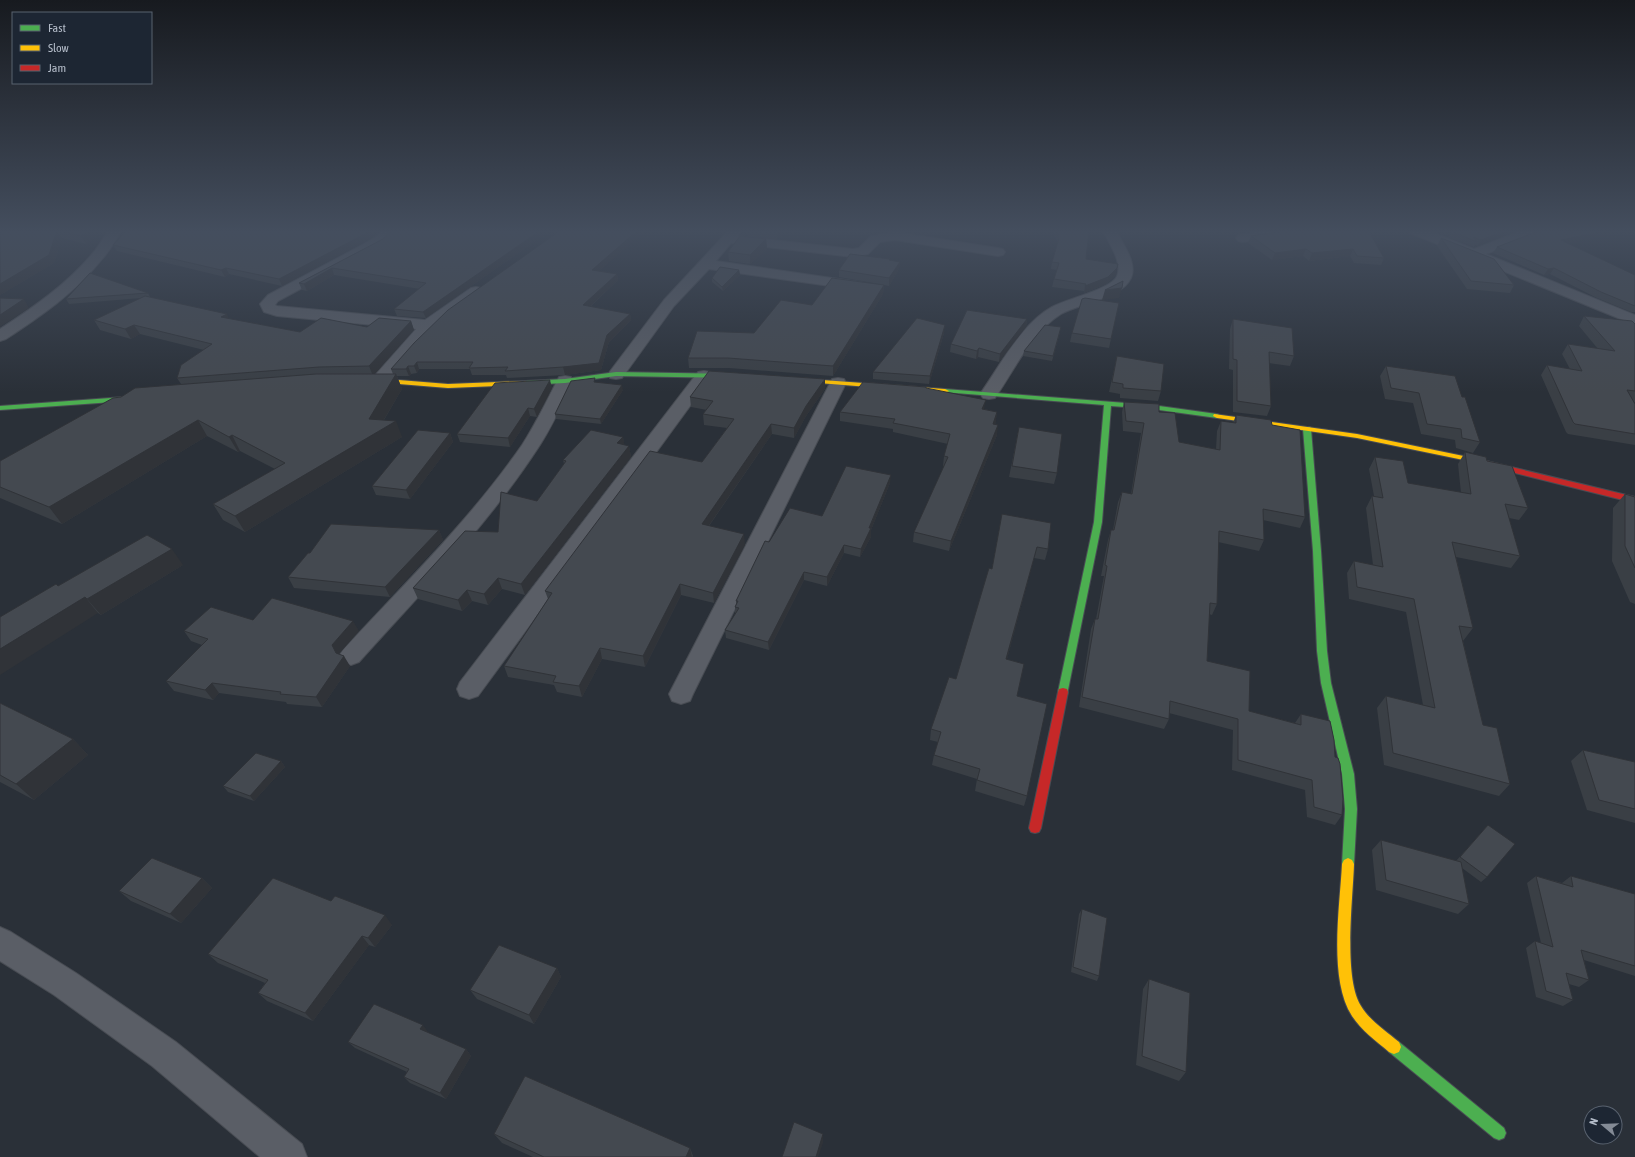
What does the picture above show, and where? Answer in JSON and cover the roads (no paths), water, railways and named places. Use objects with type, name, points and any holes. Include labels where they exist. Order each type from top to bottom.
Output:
[{"type":"street","points":[[0,336],[48,303],[70,284]]},
{"type":"street","points":[[299,284],[273,298],[268,304],[269,309],[428,326]]},
{"type":"street","points":[[377,382],[412,341],[428,326],[487,284]]},
{"type":"street","points":[[616,374],[669,303],[687,284]]},
{"type":"street","points":[[847,284],[875,288]]},
{"type":"street","points":[[989,394],[1030,335],[1043,322],[1069,304],[1111,290],[1119,284]]},
{"type":"street","points":[[1547,284],[1635,320]]},
{"type":"street","points":[[362,382],[448,386],[565,381],[616,374],[744,376]]},
{"type":"street","points":[[469,690],[704,376]]},
{"type":"street","points":[[783,379],[1152,407],[1308,429],[1357,436],[1448,454],[1635,500]]},
{"type":"street","points":[[351,656],[431,568],[506,479],[529,446],[565,381]]},
{"type":"street","points":[[681,694],[838,383]]},
{"type":"street","points":[[0,408],[146,398]]},
{"type":"street","points":[[1035,828],[1098,522],[1108,403]]},
{"type":"street","points":[[1308,429],[1318,551],[1322,651],[1326,683],[1348,774],[1351,809],[1344,960],[1348,988],[1355,1010],[1372,1028],[1499,1132]]},
{"type":"street","points":[[0,943],[64,984],[164,1054],[289,1157]]}]
